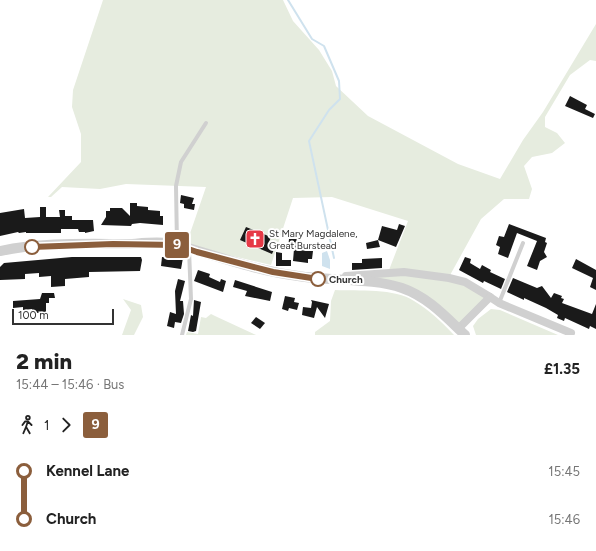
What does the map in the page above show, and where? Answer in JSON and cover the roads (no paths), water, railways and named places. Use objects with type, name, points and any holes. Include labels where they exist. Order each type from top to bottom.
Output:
[{"type":"street","points":[[0,251],[44,246],[149,243],[177,245],[189,250],[273,272],[329,280],[389,285],[403,288],[419,296],[436,308],[461,332],[490,296]]},
{"type":"street","points":[[329,280],[333,277],[404,272],[460,280],[490,296],[499,303],[572,334]]},
{"type":"lane","points":[[177,245],[176,186],[181,162],[206,123]]},
{"type":"lane","points":[[499,303],[523,243]]},
{"type":"lane","points":[[182,335],[190,299],[189,250]]},
{"type":"water","points":[[327,251],[330,260],[330,269],[322,266],[322,253]]},
{"type":"waterway","points":[[288,0],[312,39],[324,46],[339,81],[340,99],[329,110],[309,141],[334,258]]},
{"type":"place","name":"St Mary Magdalene, Great Burstead","points":[[255,239]]},
{"type":"place","name":"Church","points":[[318,279]]}]
